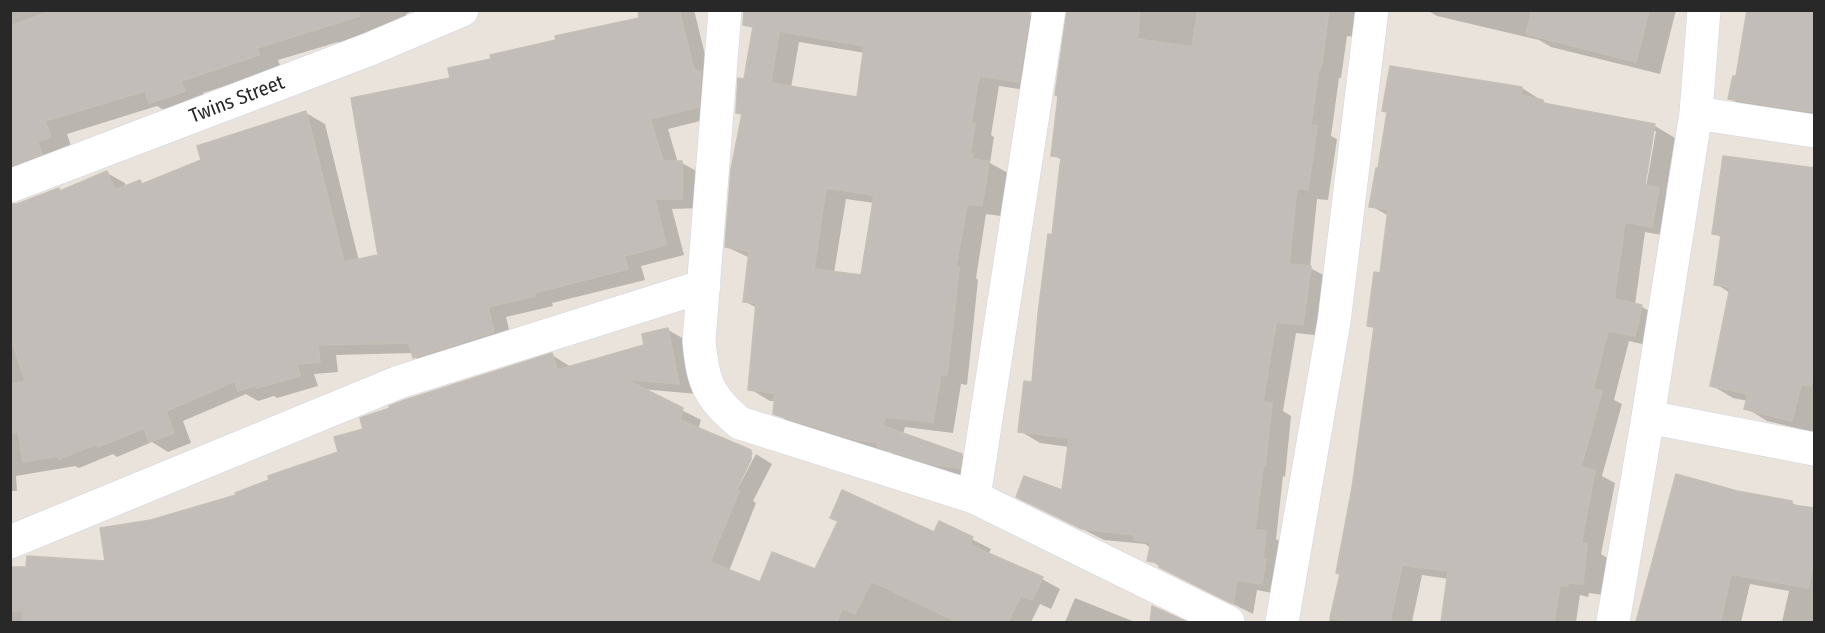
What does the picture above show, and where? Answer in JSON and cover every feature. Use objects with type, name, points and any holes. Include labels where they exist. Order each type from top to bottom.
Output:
[{"type":"street","name":"Twins Street","points":[[10,186],[370,50],[462,10]]},
{"type":"street","points":[[724,10],[699,341],[702,369],[709,391],[740,423],[974,497],[1228,622]]},
{"type":"street","points":[[974,497],[1049,10]]},
{"type":"street","points":[[1282,622],[1334,322],[1372,10]]},
{"type":"street","points":[[1613,622],[1696,113],[1704,10]]},
{"type":"street","points":[[1696,113],[1815,131]]},
{"type":"street","points":[[10,542],[399,382],[704,286]]},
{"type":"street","points":[[1648,417],[1815,449]]},
{"type":"building","points":[[55,10],[359,10],[359,16],[257,48],[259,55],[181,81],[185,91],[149,103],[145,91],[45,121],[51,137],[37,142],[42,154],[10,166],[10,26]]},
{"type":"building","points":[[638,10],[679,10],[694,70],[701,71],[699,107],[650,119],[663,161],[682,161],[682,199],[655,199],[666,245],[624,256],[628,269],[488,307],[494,332],[413,358],[409,343],[318,345],[320,362],[297,364],[300,376],[238,391],[235,381],[166,411],[174,433],[149,442],[144,428],[98,447],[96,444],[59,459],[58,456],[23,462],[18,431],[10,433],[10,385],[25,381],[10,334],[10,204],[17,204],[59,188],[60,191],[107,171],[115,190],[140,180],[142,184],[201,160],[197,146],[306,111],[344,262],[378,255],[351,98],[450,78],[448,68],[491,59],[490,55],[556,40],[555,36],[639,18]]},
{"type":"building","points":[[744,10],[1030,10],[1019,82],[979,76],[971,124],[975,124],[970,154],[973,154],[972,159],[989,161],[982,206],[967,204],[956,267],[959,267],[947,375],[941,374],[933,422],[885,417],[883,426],[962,454],[960,468],[935,465],[878,447],[878,443],[857,440],[773,414],[775,393],[748,390],[756,303],[743,302],[749,251],[725,247],[731,169],[742,114],[736,113],[738,78],[744,79],[753,27],[743,25]],"holes":[[[779,31],[864,46],[857,97],[771,83]],[[826,188],[874,195],[861,275],[814,269]]]},
{"type":"building","points":[[1067,10],[1140,10],[1137,39],[1192,47],[1198,10],[1329,10],[1311,125],[1317,126],[1308,190],[1297,188],[1289,264],[1311,266],[1303,325],[1276,322],[1263,402],[1272,403],[1255,530],[1266,531],[1263,559],[1266,560],[1262,584],[1237,580],[1233,604],[1159,567],[1160,563],[1147,561],[1151,542],[1134,540],[1135,535],[1082,529],[1016,497],[1024,476],[1062,490],[1069,438],[1018,432],[1024,381],[1032,382],[1048,234],[1052,235],[1061,157],[1051,156],[1058,96],[1055,95]]},
{"type":"building","points":[[1532,10],[1649,10],[1636,62],[1526,34]]},
{"type":"building","points":[[1747,10],[1815,10],[1815,112],[1728,99],[1733,76],[1736,76]]},
{"type":"building","points":[[1390,66],[1522,87],[1521,95],[1543,100],[1543,103],[1655,124],[1645,185],[1659,188],[1652,227],[1625,222],[1614,299],[1642,305],[1635,336],[1608,331],[1593,389],[1602,391],[1581,467],[1595,470],[1581,544],[1587,544],[1583,584],[1560,585],[1554,622],[1441,622],[1448,571],[1402,565],[1390,622],[1351,622],[1330,618],[1340,574],[1336,573],[1352,488],[1374,327],[1367,326],[1374,272],[1380,273],[1388,209],[1369,207],[1387,112],[1382,111]]},
{"type":"building","points":[[1723,156],[1815,168],[1815,366],[1811,386],[1801,384],[1792,421],[1744,409],[1748,394],[1710,386],[1730,287],[1714,285],[1721,235],[1712,234]]},
{"type":"building","points":[[668,328],[679,384],[625,379],[683,408],[680,420],[751,450],[751,460],[736,490],[739,491],[710,562],[760,582],[772,552],[815,569],[838,521],[830,518],[842,490],[934,532],[939,521],[973,537],[970,545],[1043,577],[1032,600],[1021,595],[1008,622],[958,622],[871,581],[855,614],[842,608],[837,622],[22,622],[23,611],[10,611],[10,567],[26,567],[27,556],[105,561],[100,528],[151,520],[236,495],[235,493],[269,480],[268,476],[338,452],[334,437],[363,429],[360,418],[390,408],[389,406],[405,400],[552,353],[557,370],[644,345],[642,334]]},
{"type":"building","points":[[1676,474],[1737,491],[1792,501],[1792,505],[1815,508],[1815,556],[1808,588],[1731,574],[1720,622],[1636,622]]},
{"type":"building","points":[[1152,606],[1187,622],[1150,622]]}]
